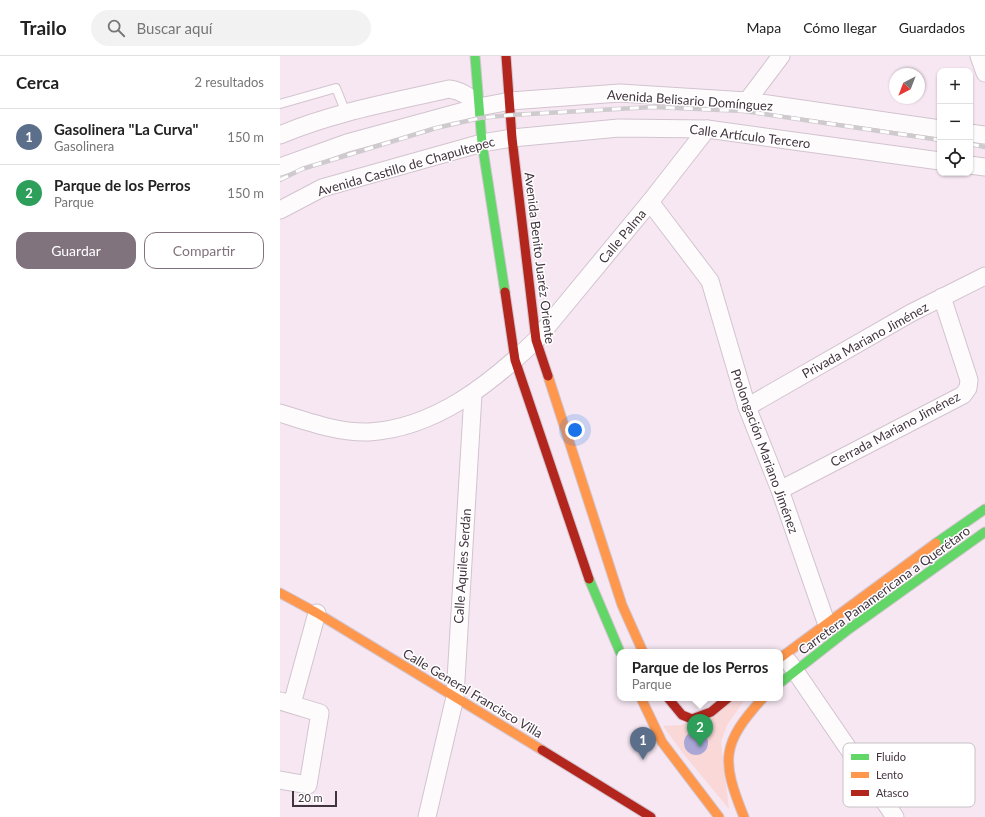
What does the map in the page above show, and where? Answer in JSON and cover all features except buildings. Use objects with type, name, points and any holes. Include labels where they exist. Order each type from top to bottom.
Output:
[{"type":"main road","points":[[474,56],[482,142],[515,360],[593,592],[619,649]]},
{"type":"main road","name":"Avenida Benito Juaréz Oriente","points":[[506,56],[512,138],[536,340],[622,605],[642,649]]},
{"type":"main road","name":"Carretera Panamericana a Querétaro","points":[[783,656],[826,622],[957,527],[985,509]]},
{"type":"main road","points":[[957,527],[985,517]]},
{"type":"main road","name":"Carretera Panamericana a Querétaro","points":[[783,681],[849,629],[985,532]]},
{"type":"main road","name":"Calle General Francisco Villa","points":[[280,593],[317,613],[651,817]]},
{"type":"main road","points":[[642,701],[662,742],[719,817]]},
{"type":"main road","points":[[670,701],[682,715],[692,719],[711,712],[724,701]]},
{"type":"main road","points":[[744,817],[730,783],[726,758],[733,735],[749,713],[760,701]]},
{"type":"street","points":[[747,101],[782,56]]},
{"type":"street","points":[[979,56],[985,73]]},
{"type":"street","points":[[280,135],[300,126],[346,113],[449,89],[460,91],[469,96],[479,107]]},
{"type":"street","name":"Avenida Belisario Domínguez","points":[[510,100],[620,93],[747,101],[937,129]]},
{"type":"street","points":[[280,167],[347,143],[510,100]]},
{"type":"street","name":"Calle Artículo Tercero","points":[[512,138],[620,128],[707,129],[937,161]]},
{"type":"street","name":"Calle Palma","points":[[536,340],[650,202],[707,129]]},
{"type":"street","points":[[973,134],[985,136]]},
{"type":"street","name":"Avenida Castillo de Chapultepec","points":[[280,210],[322,188],[482,142],[512,138]]},
{"type":"street","points":[[973,166],[985,168]]},
{"type":"street","name":"Prolongación Mariano Jiménez","points":[[650,202],[710,281],[746,407],[780,490],[826,622]]},
{"type":"street","name":"Privada Mariano Jiménez","points":[[746,407],[942,297],[985,276]]},
{"type":"street","name":"Cerrada Mariano Jiménez","points":[[780,490],[963,394],[968,388],[969,380],[942,297]]},
{"type":"street","points":[[280,413],[325,427],[368,432],[417,423],[473,394],[515,360],[536,340]]},
{"type":"street","name":"Calle Aquiles Serdán","points":[[427,817],[455,697],[473,394]]},
{"type":"street","points":[[280,780],[308,785],[320,713],[286,703],[317,613]]},
{"type":"street","points":[[783,658],[796,671],[845,743]]},
{"type":"street","points":[[888,807],[895,817]]},
{"type":"lane","points":[[280,104],[336,88],[346,113]]},
{"type":"shaded area","points":[[732,701],[744,701],[727,725],[721,742],[729,809],[682,752],[663,726],[681,725]]},
{"type":"water","points":[[696,731],[701,732],[707,738],[707,748],[701,754],[696,755],[691,754],[685,748],[684,743],[685,738],[691,732]]},
{"type":"railway","points":[[280,180],[302,169],[436,128],[480,118],[511,115],[653,107],[744,111],[937,140]]},
{"type":"railway","points":[[973,145],[985,147]]},
{"type":"traffic: fast","points":[[475,56],[482,143],[505,292]]},
{"type":"traffic: fast","points":[[936,543],[985,509]]},
{"type":"traffic: fast","points":[[783,681],[849,629],[985,532]]},
{"type":"traffic: fast","points":[[589,579],[619,649]]},
{"type":"traffic: slow","points":[[548,376],[622,605],[642,649]]},
{"type":"traffic: slow","points":[[783,656],[936,543]]},
{"type":"traffic: slow","points":[[280,593],[317,613],[542,750]]},
{"type":"traffic: slow","points":[[642,701],[662,742],[719,817]]},
{"type":"traffic: slow","points":[[744,817],[731,781],[729,753],[732,741],[739,728],[760,701]]},
{"type":"traffic: jam","points":[[506,56],[512,138],[536,340],[548,376]]},
{"type":"traffic: jam","points":[[505,292],[515,360],[589,579]]},
{"type":"traffic: jam","points":[[670,701],[682,715],[692,719],[711,712],[724,701]]},
{"type":"traffic: jam","points":[[542,750],[651,817]]},
{"type":"place","name":"Parque de los Perros","points":[[700,747]]},
{"type":"place","name":"Gasolinera \"La Curva\"","points":[[643,760]]}]
